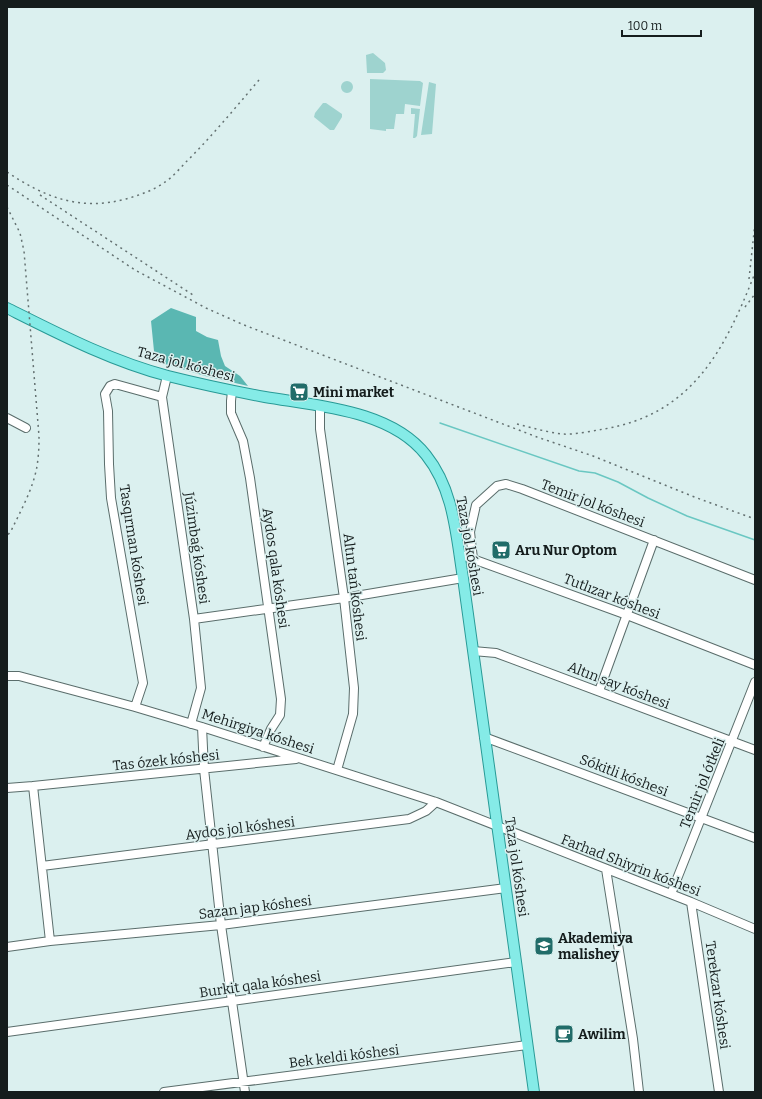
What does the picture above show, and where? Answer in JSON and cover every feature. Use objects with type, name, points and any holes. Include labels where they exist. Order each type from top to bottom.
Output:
[{"type":"main road","name":"Taza jol kóshesi","points":[[7,308],[104,355],[167,376],[232,391],[358,414],[404,434],[426,454],[441,478],[451,506],[463,578],[534,1092]]},
{"type":"street","name":"Júzimbaǵ kóshesi","points":[[167,376],[162,397],[194,619],[201,688],[192,724]]},
{"type":"street","name":"Tasqırman kóshesi","points":[[135,707],[143,683],[111,498],[108,411],[105,394],[110,386],[115,384],[162,397]]},
{"type":"street","name":"Aydos qala kóshesi","points":[[232,391],[231,414],[243,441],[281,699],[280,715],[271,728],[263,747]]},
{"type":"street","name":"Altın tań kóshesi","points":[[320,406],[320,429],[344,598],[354,688],[353,714],[337,770]]},
{"type":"street","points":[[7,418],[26,428]]},
{"type":"street","name":"Temir jol kóshesi","points":[[473,558],[470,532],[476,505],[497,486],[506,484],[755,580]]},
{"type":"street","points":[[599,691],[654,540]]},
{"type":"street","name":"Tutlızar kóshesi","points":[[459,554],[627,615],[755,665]]},
{"type":"street","points":[[194,619],[344,598],[463,578]]},
{"type":"street","name":"Altın say kóshesi","points":[[473,652],[496,653],[755,750]]},
{"type":"street","name":"Mehirgiya kóshesi","points":[[7,676],[19,676],[135,707],[202,727],[436,802],[497,826]]},
{"type":"street","name":"Temir jol ótkeli","points":[[671,894],[755,682]]},
{"type":"street","points":[[202,727],[211,845],[231,1002],[245,1092]]},
{"type":"street","name":"Sókitli kóshesi","points":[[484,737],[755,838]]},
{"type":"street","name":"Tas ózek kóshesi","points":[[7,788],[301,759]]},
{"type":"street","points":[[33,786],[50,942]]},
{"type":"street","name":"Aydos jol kóshesi","points":[[42,866],[409,819],[426,811],[436,802]]},
{"type":"street","name":"Farhad Shiyrin kóshesi","points":[[497,826],[671,894],[755,929]]},
{"type":"street","points":[[606,869],[633,1039],[639,1092]]},
{"type":"street","name":"Sazan jap kóshesi","points":[[7,947],[221,925],[506,888]]},
{"type":"street","name":"Terekzar kóshesi","points":[[691,902],[719,1092]]},
{"type":"street","name":"Burkit qala kóshesi","points":[[7,1032],[516,962]]},
{"type":"street","name":"Bek keldi kóshesi","points":[[164,1092],[527,1046]]},
{"type":"shaded area","points":[[373,53],[385,63],[386,70],[383,73],[367,73],[366,55]]},
{"type":"shaded area","points":[[370,79],[420,81],[423,83],[420,106],[405,104],[404,114],[396,114],[394,129],[386,129],[386,131],[370,129]]},
{"type":"shaded area","points":[[347,81],[351,83],[353,87],[351,91],[347,93],[343,91],[341,87],[343,83]]},
{"type":"shaded area","points":[[429,82],[436,84],[432,134],[421,135]]},
{"type":"shaded area","points":[[323,103],[326,103],[342,114],[342,117],[334,130],[330,130],[314,117],[315,113]]},
{"type":"shaded area","points":[[411,108],[420,109],[417,136],[415,138],[413,138],[415,114],[411,114]]},
{"type":"shaded area","points":[[171,308],[196,317],[196,331],[207,337],[218,340],[221,356],[225,366],[240,376],[248,386],[205,376],[155,361],[151,321]]},
{"type":"waterway","points":[[440,423],[579,471],[595,473],[618,482],[687,516],[755,540]]},
{"type":"railway","points":[[7,172],[36,189],[64,200],[78,203],[93,204],[109,202],[142,194],[161,185],[174,175],[215,131],[259,80]]},
{"type":"railway","points":[[7,185],[135,270],[206,308],[244,325],[537,437],[593,456],[697,498],[755,519]]},
{"type":"railway","points":[[40,195],[193,295]]},
{"type":"railway","points":[[7,207],[20,233],[24,251],[39,436],[37,468],[24,505],[7,536]]},
{"type":"railway","points":[[749,279],[755,223]]},
{"type":"railway","points":[[517,424],[562,434],[578,433],[604,429],[635,421],[661,409],[683,393],[702,374],[718,352],[744,301],[755,273]]},
{"type":"railway","points":[[745,307],[755,294]]},
{"type":"place","name":"Mini market","points":[[299,392]]},
{"type":"place","name":"Aru Nur Optom","points":[[501,550]]},
{"type":"place","name":"Akademiya malishey","points":[[544,946]]},
{"type":"place","name":"Awilim","points":[[564,1034]]}]
